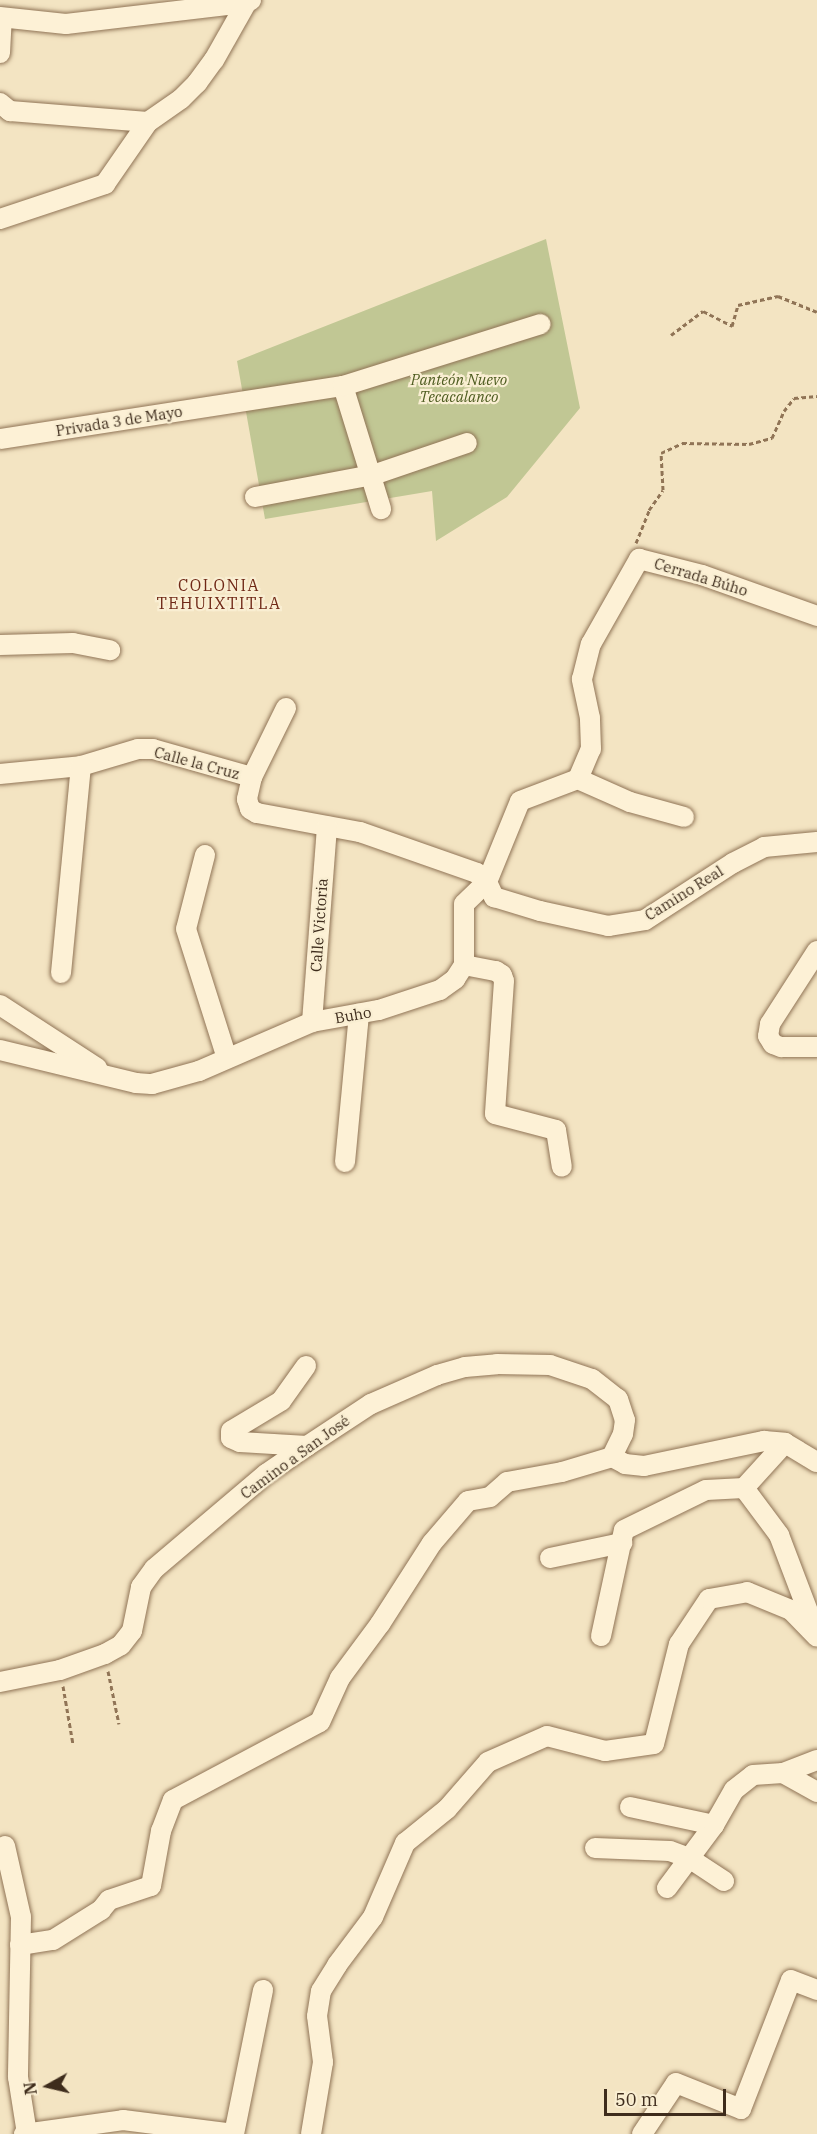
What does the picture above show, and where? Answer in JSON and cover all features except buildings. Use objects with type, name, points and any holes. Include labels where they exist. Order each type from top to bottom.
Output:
[{"type":"street","points":[[0,54],[1,17],[66,24],[248,1]]},
{"type":"street","points":[[0,219],[105,184],[148,122],[181,99],[197,83],[214,60],[248,1]]},
{"type":"street","points":[[0,103],[10,111],[148,122]]},
{"type":"street","name":"Privada 3 de Mayo","points":[[0,439],[343,386],[542,324]]},
{"type":"street","points":[[343,386],[373,475],[381,509]]},
{"type":"street","points":[[255,496],[373,475],[467,443]]},
{"type":"street","name":"Cerrada Búho","points":[[578,779],[591,749],[590,718],[582,679],[591,644],[639,559],[702,575],[817,616]]},
{"type":"street","points":[[0,645],[73,643],[110,650]]},
{"type":"street","points":[[286,708],[252,777],[247,799],[250,808],[257,813],[360,832],[477,873],[487,882]]},
{"type":"street","name":"Calle la Cruz","points":[[0,774],[81,766],[138,749],[153,749],[252,777]]},
{"type":"street","points":[[62,973],[81,766]]},
{"type":"street","points":[[562,1167],[556,1130],[495,1114],[504,981],[502,975],[496,971],[464,965],[464,904],[487,882],[520,801],[578,779],[630,802],[684,817]]},
{"type":"street","name":"Calle Victoria","points":[[312,1022],[327,827]]},
{"type":"street","name":"Camino Real","points":[[487,882],[494,897],[540,911],[608,926],[645,920],[733,862],[764,847],[817,842]]},
{"type":"street","points":[[204,855],[186,929],[226,1058]]},
{"type":"street","points":[[817,951],[770,1024],[768,1036],[772,1044],[781,1047],[817,1047]]},
{"type":"street","name":"Buho","points":[[0,1050],[136,1083],[152,1084],[179,1078],[312,1022],[359,1014],[440,990],[455,979],[464,965]]},
{"type":"street","points":[[0,1005],[110,1076]]},
{"type":"street","points":[[345,1162],[359,1014]]},
{"type":"street","name":"Camino a San José","points":[[0,1682],[60,1670],[105,1654],[122,1645],[132,1631],[141,1587],[154,1569],[266,1474],[371,1404],[401,1388],[465,1367],[496,1364],[550,1365],[592,1379],[618,1399],[625,1420],[623,1434],[612,1457]]},
{"type":"street","points":[[306,1366],[281,1401],[231,1431],[231,1438],[240,1442],[307,1446]]},
{"type":"street","points":[[20,1945],[53,1940],[101,1910],[109,1900],[151,1886],[161,1831],[173,1800],[320,1722],[340,1678],[381,1624],[432,1543],[468,1501],[490,1497],[507,1482],[562,1472],[612,1457],[625,1464],[644,1466],[765,1441],[785,1443],[817,1462]]},
{"type":"street","points":[[601,1636],[624,1530],[706,1491],[744,1488],[785,1443]]},
{"type":"street","points":[[744,1488],[779,1535],[817,1636]]},
{"type":"street","points":[[550,1558],[622,1543]]},
{"type":"street","points":[[311,2134],[323,2062],[317,2016],[321,1991],[336,1965],[373,1917],[405,1843],[447,1809],[488,1762],[547,1736],[605,1751],[654,1744],[679,1644],[709,1599],[747,1592],[791,1610],[817,1636]]},
{"type":"street","points":[[667,1888],[714,1825],[734,1790],[753,1775],[783,1773],[817,1760]]},
{"type":"street","points":[[783,1773],[817,1792]]},
{"type":"street","points":[[630,1807],[714,1825]]},
{"type":"street","points":[[5,1846],[21,1917],[18,2077],[26,2134],[90,2130],[123,2121],[212,2129],[234,2134],[263,1990]]},
{"type":"street","points":[[595,1848],[670,1851],[689,1858],[724,1881]]},
{"type":"street","points":[[642,2134],[676,2083],[741,2109],[790,1980],[817,1990]]},
{"type":"path","points":[[671,335],[703,311],[732,326],[738,305],[778,296],[817,312]]},
{"type":"path","points":[[639,559],[635,540],[649,510],[663,490],[661,453],[682,443],[749,444],[772,438],[784,411],[794,398],[817,396]]},
{"type":"path","points":[[105,1654],[119,1724]]},
{"type":"path","points":[[60,1670],[74,1744]]},
{"type":"green space","name":"Panteón Nuevo Tecacalanco","points":[[546,239],[580,408],[507,497],[436,541],[432,491],[265,519],[237,361]]},
{"type":"district","name":"COLONIA TEHUIXTITLA","points":[[219,594]]}]
